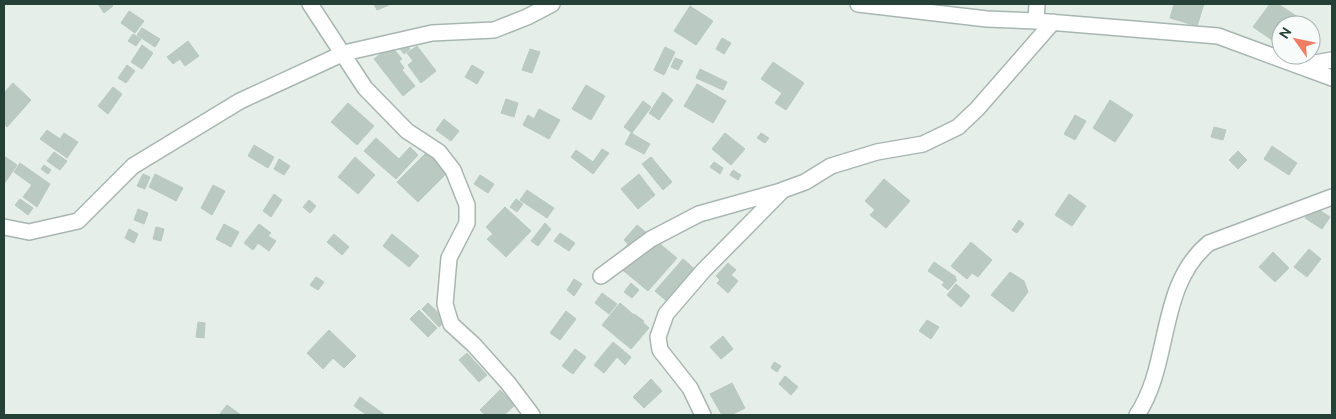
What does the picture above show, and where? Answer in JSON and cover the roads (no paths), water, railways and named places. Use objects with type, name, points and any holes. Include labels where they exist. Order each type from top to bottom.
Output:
[{"type":"street","points":[[310,4],[344,53],[365,88],[407,130],[439,152],[453,170],[467,205],[467,223],[449,258],[445,304],[451,324],[491,364],[532,415]]},
{"type":"street","points":[[4,227],[29,232],[78,221],[133,166],[240,101],[344,53],[432,32],[494,30],[527,17],[552,4]]},
{"type":"street","points":[[858,4],[987,19],[1053,22],[1218,36],[1271,55]]},
{"type":"street","points":[[1036,21],[1037,4]]},
{"type":"street","points":[[601,276],[651,239],[699,214],[805,182],[830,166],[877,152],[923,144],[958,127],[977,109],[1053,22]]},
{"type":"street","points":[[1301,65],[1332,78]]},
{"type":"street","points":[[703,415],[690,388],[660,350],[658,337],[660,325],[666,314],[703,271],[782,190]]},
{"type":"street","points":[[1137,415],[1150,390],[1172,300],[1195,254],[1209,243],[1332,197]]}]
